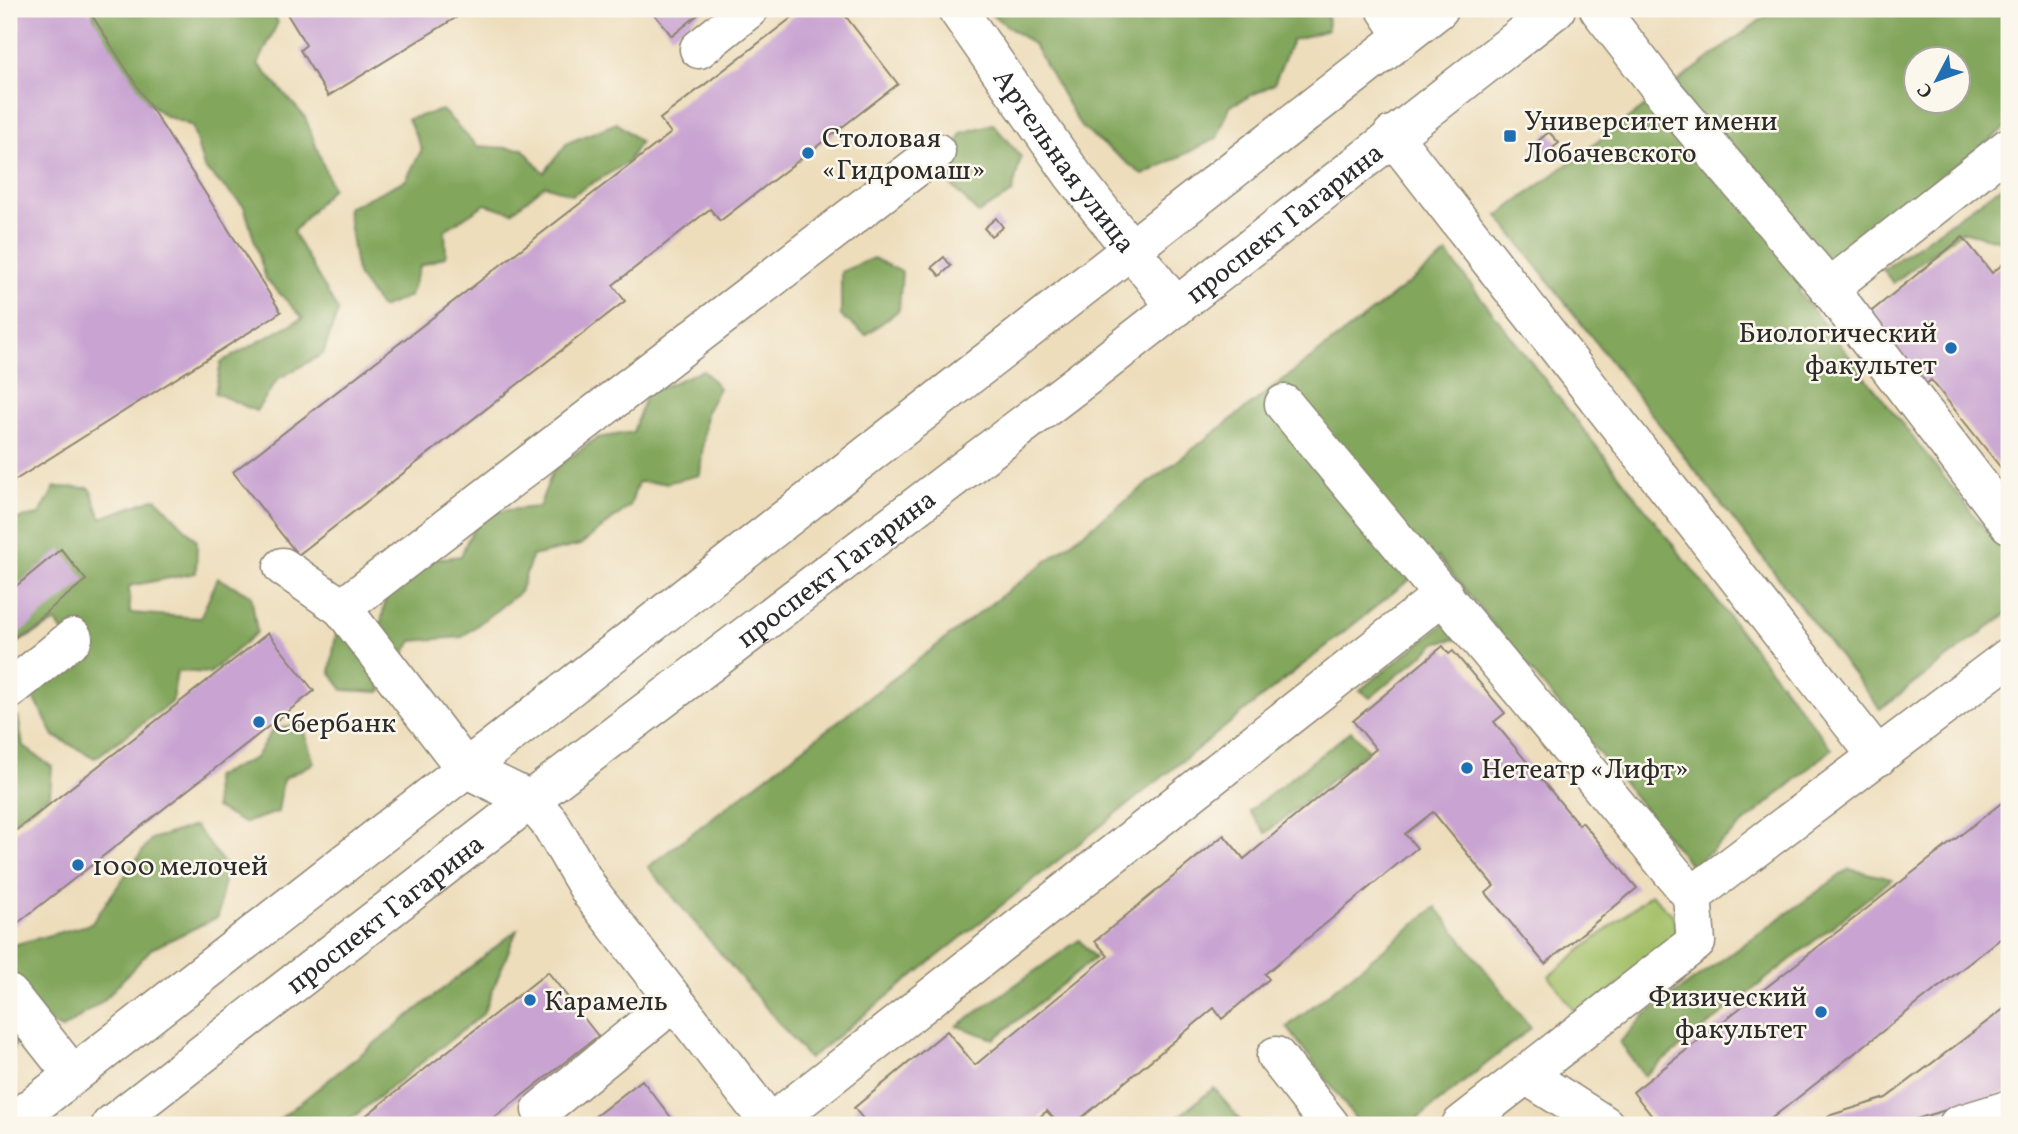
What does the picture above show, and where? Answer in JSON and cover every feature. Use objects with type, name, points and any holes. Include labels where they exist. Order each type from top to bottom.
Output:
[{"type":"main road","points":[[699,49],[749,9]]},
{"type":"main road","name":"Артельная улица","points":[[957,9],[1073,175],[1176,307]]},
{"type":"main road","points":[[9,1125],[1130,247],[1395,22],[1439,9]]},
{"type":"main road","name":"проспект Гагарина","points":[[111,1125],[530,800],[1176,307],[1556,9]]},
{"type":"main road","points":[[1600,9],[1664,93],[1829,288],[2009,524]]},
{"type":"main road","points":[[1392,135],[1878,757]]},
{"type":"main road","points":[[1829,288],[2009,147]]},
{"type":"main road","points":[[342,608],[936,152]]},
{"type":"main road","points":[[1284,404],[1692,896],[1696,942],[1461,1125]]},
{"type":"main road","points":[[283,567],[342,608],[465,768],[530,800],[550,823],[592,893],[771,1125],[1444,594]]},
{"type":"main road","points":[[9,690],[73,638]]},
{"type":"main road","points":[[1692,896],[2009,657]]},
{"type":"main road","points":[[9,994],[73,1074]]},
{"type":"main road","points":[[538,1120],[675,1001]]},
{"type":"main road","points":[[1276,1056],[1330,1125]]},
{"type":"main road","points":[[1526,1075],[1605,1125]]},
{"type":"main road","points":[[1958,1125],[2004,1111],[2009,1116]]},
{"type":"green space","points":[[92,9],[271,9],[278,22],[258,64],[305,117],[332,188],[293,232],[338,311],[323,354],[278,379],[256,411],[215,393],[221,362],[303,318],[266,279],[244,206],[204,168],[192,126],[164,115],[106,69]]},
{"type":"green space","points":[[1327,9],[1328,30],[1292,40],[1274,84],[1230,106],[1217,138],[1143,175],[1081,127],[1034,45],[985,10]]},
{"type":"green space","points":[[1775,9],[2009,9],[2009,125],[1798,291],[2009,560],[2009,612],[1880,709],[1498,216]]},
{"type":"green space","points":[[442,110],[477,146],[523,149],[544,173],[567,143],[617,123],[640,142],[627,163],[572,195],[545,185],[512,212],[485,204],[445,230],[446,256],[420,266],[410,296],[381,308],[357,275],[347,208],[406,180],[422,149],[408,119]]},
{"type":"green space","points":[[993,124],[1021,157],[1012,193],[978,213],[947,181],[961,133]]},
{"type":"green space","points":[[2009,181],[2009,243],[1962,231],[1893,283],[1883,270]]},
{"type":"green space","points":[[1447,254],[1832,749],[1692,867],[1438,557],[809,1059],[648,867]]},
{"type":"green space","points":[[873,258],[902,272],[899,310],[866,335],[841,316],[841,272]]},
{"type":"green space","points":[[703,370],[719,388],[706,412],[700,475],[666,483],[638,482],[630,506],[580,545],[532,556],[520,592],[462,637],[412,641],[380,692],[343,690],[330,672],[336,634],[381,624],[387,591],[428,560],[461,556],[474,529],[489,515],[539,507],[553,470],[597,438],[633,432],[646,394]]},
{"type":"green space","points":[[55,487],[90,488],[101,518],[156,498],[197,541],[196,573],[129,586],[130,613],[200,618],[218,578],[251,595],[257,632],[210,673],[177,671],[172,702],[95,758],[54,736],[28,686],[74,649],[56,622],[16,643],[9,639],[9,520],[39,515]]},
{"type":"green space","points":[[1450,619],[1465,638],[1438,642],[1370,698],[1360,690]]},
{"type":"green space","points":[[18,716],[23,746],[52,767],[50,795],[9,825],[9,718]]},
{"type":"green space","points":[[302,725],[314,763],[283,779],[278,812],[244,823],[215,808],[214,777],[255,758],[273,729]]},
{"type":"green space","points":[[1351,731],[1368,750],[1266,833],[1249,811]]},
{"type":"green space","points":[[195,826],[226,866],[218,917],[151,949],[104,1000],[62,1029],[38,1018],[9,1053],[9,946],[91,924],[151,839]]},
{"type":"green space","points":[[1849,869],[1892,879],[1644,1076],[1620,1042],[1645,1015]]},
{"type":"green space","points":[[1651,894],[1673,915],[1677,938],[1578,1016],[1549,976]]},
{"type":"green space","points":[[1436,907],[1531,1028],[1410,1125],[1360,1125],[1287,1027]]},
{"type":"green space","points":[[517,930],[483,1014],[343,1125],[272,1125]]},
{"type":"green space","points":[[1079,940],[1095,958],[994,1039],[957,1026]]},
{"type":"green space","points":[[1214,1088],[1244,1125],[1168,1125]]},
{"type":"building","points":[[9,9],[88,9],[281,312],[9,484]]},
{"type":"building","points":[[284,9],[470,9],[328,96],[300,50],[306,45]]},
{"type":"building","points":[[650,9],[705,9],[672,36]]},
{"type":"building","points":[[803,9],[840,9],[898,84],[720,221],[710,209],[613,285],[625,301],[298,555],[233,472],[671,133],[660,119]]},
{"type":"building","points":[[1549,132],[1559,143],[1540,158],[1531,147]]},
{"type":"building","points":[[996,218],[1003,227],[991,236],[984,228]]},
{"type":"building","name":"Биологический факультет","points":[[1963,237],[1992,273],[2009,259],[2009,478],[1931,380],[1924,386],[1867,315]]},
{"type":"building","points":[[944,257],[951,266],[940,276],[932,267]]},
{"type":"building","points":[[61,549],[86,580],[9,642],[9,592]]},
{"type":"building","points":[[268,633],[314,691],[10,929],[9,836]]},
{"type":"building","points":[[1443,646],[1449,654],[1453,651],[1505,713],[1494,722],[1579,825],[1582,822],[1637,888],[1545,964],[1486,893],[1494,886],[1433,812],[1405,834],[1417,848],[1265,974],[1269,979],[1222,1019],[1214,1008],[1073,1125],[1059,1125],[1047,1111],[1030,1125],[868,1125],[854,1108],[947,1031],[975,1065],[1108,956],[1095,941],[1224,835],[1244,859],[1376,749],[1353,721]]},
{"type":"building","name":"Физический факультет","points":[[2009,797],[2009,932],[1763,1125],[1659,1125],[1633,1092]]},
{"type":"building","points":[[548,972],[598,1036],[485,1125],[354,1125]]},
{"type":"building","points":[[2009,1005],[2009,1091],[1896,1125],[1830,1125],[1828,1116],[1886,1098]]},
{"type":"building","points":[[642,1080],[677,1125],[584,1125]]},
{"type":"place","name":"Университет имени Лобачевского","points":[[1510,136]]},
{"type":"place","name":"Столовая «Гидромаш»","points":[[808,153]]},
{"type":"place","name":"Биологический факультет","points":[[1951,348]]},
{"type":"place","name":"Сбербанк","points":[[259,722]]},
{"type":"place","name":"Нетеатр «Лифт»","points":[[1467,768]]},
{"type":"place","name":"1000 мелочей","points":[[78,865]]},
{"type":"place","name":"Карамель","points":[[530,1000]]},
{"type":"place","name":"Физический факультет","points":[[1821,1012]]}]
